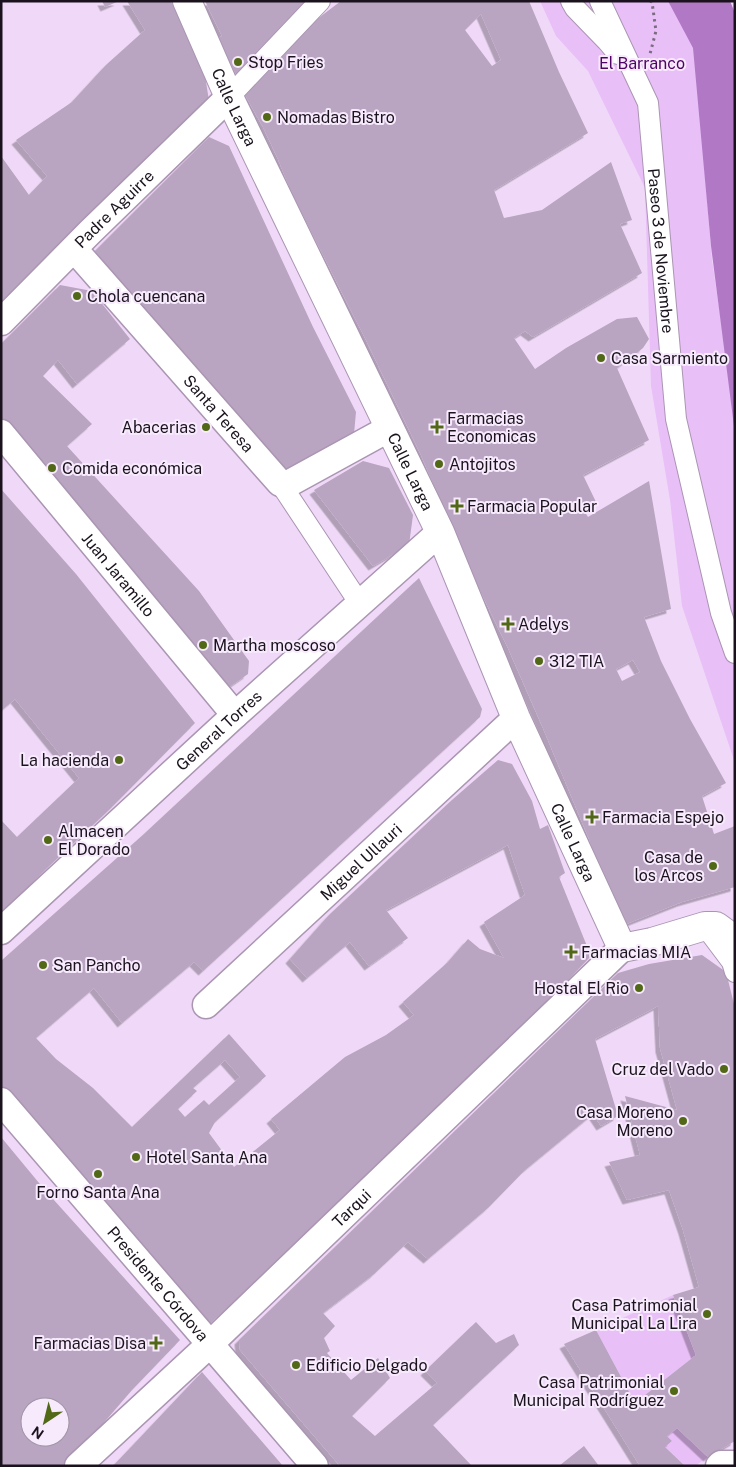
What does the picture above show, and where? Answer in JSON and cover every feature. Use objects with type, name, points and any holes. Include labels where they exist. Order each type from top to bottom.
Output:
[{"type":"street","name":"Calle Larga","points":[[187,1],[229,97],[440,532],[516,718],[622,948]]},
{"type":"street","points":[[229,97],[320,1]]},
{"type":"street","points":[[571,1],[574,8],[608,41],[638,82]]},
{"type":"street","name":"Paseo 3 de Noviembre","points":[[600,1],[648,103],[676,419],[721,613],[735,653]]},
{"type":"street","name":"Padre Aguirre","points":[[1,322],[229,97]]},
{"type":"street","name":"Santa Teresa","points":[[74,249],[280,483]]},
{"type":"street","points":[[280,483],[286,485],[390,428]]},
{"type":"street","name":"Juan Jaramillo","points":[[1,433],[235,715]]},
{"type":"street","points":[[280,483],[360,604]]},
{"type":"street","name":"General Torres","points":[[1,931],[235,715],[440,532]]},
{"type":"street","name":"Miguel Ullauri","points":[[206,1005],[516,718]]},
{"type":"street","points":[[705,926],[732,962],[735,972]]},
{"type":"street","points":[[622,948],[652,942],[705,926],[716,926],[735,940]]},
{"type":"street","name":"Tarqui","points":[[78,1466],[209,1344],[622,948]]},
{"type":"street","name":"Presidente Córdova","points":[[1,1102],[315,1466]]},
{"type":"path","points":[[638,82],[656,31],[652,2],[650,1]]},
{"type":"green space","name":"El Barranco","points":[[540,1],[669,1],[695,50],[712,260],[735,416],[735,763],[682,606],[670,500],[651,386],[645,188],[588,71],[556,36]]},
{"type":"green space","points":[[673,1295],[696,1355],[635,1403],[596,1330]]},
{"type":"green space","points":[[677,1428],[708,1457],[695,1466],[685,1466],[665,1447],[672,1441],[667,1436]]},
{"type":"shaded area","points":[[668,1],[730,1],[735,13],[735,434],[711,246],[693,48]]},
{"type":"building","points":[[102,1],[119,1],[105,7]]},
{"type":"building","points":[[127,1],[171,1],[204,69],[209,101],[165,139],[1,306],[1,156],[29,195],[47,176],[16,140],[72,102],[106,65],[145,30]]},
{"type":"building","points":[[205,1],[314,1],[237,76],[217,39],[222,36]]},
{"type":"building","points":[[341,1],[529,1],[559,72],[588,133],[494,190],[504,218],[542,210],[611,162],[632,220],[620,224],[642,273],[533,337],[525,331],[514,338],[535,369],[566,348],[617,319],[637,317],[649,339],[643,348],[617,368],[649,440],[583,475],[596,502],[583,509],[588,517],[649,481],[671,609],[644,617],[661,661],[690,719],[726,783],[702,796],[714,834],[735,826],[735,887],[682,902],[621,926],[602,882],[589,839],[543,728],[508,648],[465,560],[421,455],[366,340],[291,192],[263,127],[245,95],[308,26]],"holes":[[[481,14],[501,60],[492,66],[465,30]],[[633,660],[640,672],[622,681],[616,669]]]},
{"type":"building","points":[[209,137],[229,146],[313,327],[356,412],[354,434],[289,473],[270,465],[92,254]]},
{"type":"building","points":[[60,285],[92,291],[130,339],[77,384],[58,360],[43,376],[92,424],[67,446],[199,591],[249,661],[248,674],[225,690],[1,418],[1,344]]},
{"type":"building","points":[[363,461],[389,468],[413,515],[409,545],[373,566],[314,490]]},
{"type":"building","points":[[1,489],[76,574],[195,723],[1,915],[1,820],[17,837],[79,778],[15,699],[1,711]]},
{"type":"building","points":[[419,578],[482,709],[480,717],[203,971],[194,962],[122,1023],[94,988],[36,1038],[56,1059],[93,1088],[132,1127],[229,1034],[266,1076],[215,1122],[209,1133],[234,1167],[280,1130],[271,1119],[345,1057],[386,1035],[414,1015],[403,1002],[448,962],[468,939],[480,949],[504,958],[484,922],[525,895],[508,845],[386,910],[408,938],[369,966],[350,942],[307,978],[290,959],[329,915],[452,800],[498,760],[512,764],[532,801],[540,829],[548,825],[565,873],[559,877],[591,956],[536,1013],[268,1271],[207,1326],[1,1087],[1,961],[144,834]],"holes":[[[225,1060],[240,1077],[209,1105],[204,1100],[185,1117],[178,1109],[197,1091],[193,1088]]]},
{"type":"building","points":[[702,955],[726,972],[735,1008],[735,1441],[708,1457],[677,1428],[667,1436],[672,1441],[665,1447],[685,1466],[640,1466],[564,1344],[596,1330],[635,1403],[696,1355],[673,1295],[699,1287],[683,1230],[669,1190],[627,1200],[609,1162],[640,1155],[625,1096],[677,1110],[660,1048],[658,1006],[595,1039],[618,1116],[601,1126],[593,1114],[525,1170],[489,1207],[428,1259],[408,1242],[374,1274],[323,1313],[335,1326],[324,1338],[330,1351],[327,1353],[351,1380],[378,1358],[390,1378],[352,1416],[375,1436],[437,1383],[425,1371],[476,1322],[496,1343],[514,1334],[519,1345],[433,1425],[472,1466],[340,1466],[240,1350],[239,1340],[618,973],[649,964]]},
{"type":"building","points":[[1,1137],[44,1189],[180,1340],[132,1390],[82,1448],[62,1466],[1,1466]]},
{"type":"building","points":[[202,1372],[283,1466],[113,1466],[134,1444]]},
{"type":"building","points":[[584,1446],[599,1466],[559,1466]]},
{"type":"place","name":"Stop Fries","points":[[238,62]]},
{"type":"place","name":"Nomadas Bistro","points":[[267,117]]},
{"type":"place","name":"Chola cuencana","points":[[77,296]]},
{"type":"place","name":"Casa Sarmiento","points":[[601,358]]},
{"type":"place","name":"Abacerias","points":[[206,427]]},
{"type":"place","name":"Farmacias Economicas","points":[[437,427]]},
{"type":"place","name":"Antojitos","points":[[439,464]]},
{"type":"place","name":"Comida económica","points":[[52,468]]},
{"type":"place","name":"Farmacia Popular","points":[[457,506]]},
{"type":"place","name":"Adelys","points":[[508,624]]},
{"type":"place","name":"Martha moscoso","points":[[203,645]]},
{"type":"place","name":"312 TIA","points":[[539,661]]},
{"type":"place","name":"La hacienda","points":[[119,760]]},
{"type":"place","name":"Farmacia Espejo","points":[[592,817]]},
{"type":"place","name":"Almacen El Dorado","points":[[48,840]]},
{"type":"place","name":"Casa de los Arcos","points":[[713,866]]},
{"type":"place","name":"Farmacias MIA","points":[[571,952]]},
{"type":"place","name":"San Pancho","points":[[43,965]]},
{"type":"place","name":"Hostal El Rio","points":[[639,988]]},
{"type":"place","name":"Cruz del Vado","points":[[724,1069]]},
{"type":"place","name":"Casa Moreno Moreno","points":[[683,1121]]},
{"type":"place","name":"Hotel Santa Ana","points":[[136,1157]]},
{"type":"place","name":"Forno Santa Ana","points":[[98,1174]]},
{"type":"place","name":"Casa Patrimonial Municipal La Lira","points":[[707,1314]]},
{"type":"place","name":"Farmacias Disa","points":[[156,1343]]},
{"type":"place","name":"Edificio Delgado","points":[[296,1365]]},
{"type":"place","name":"Casa Patrimonial Municipal Rodríguez","points":[[674,1391]]}]
